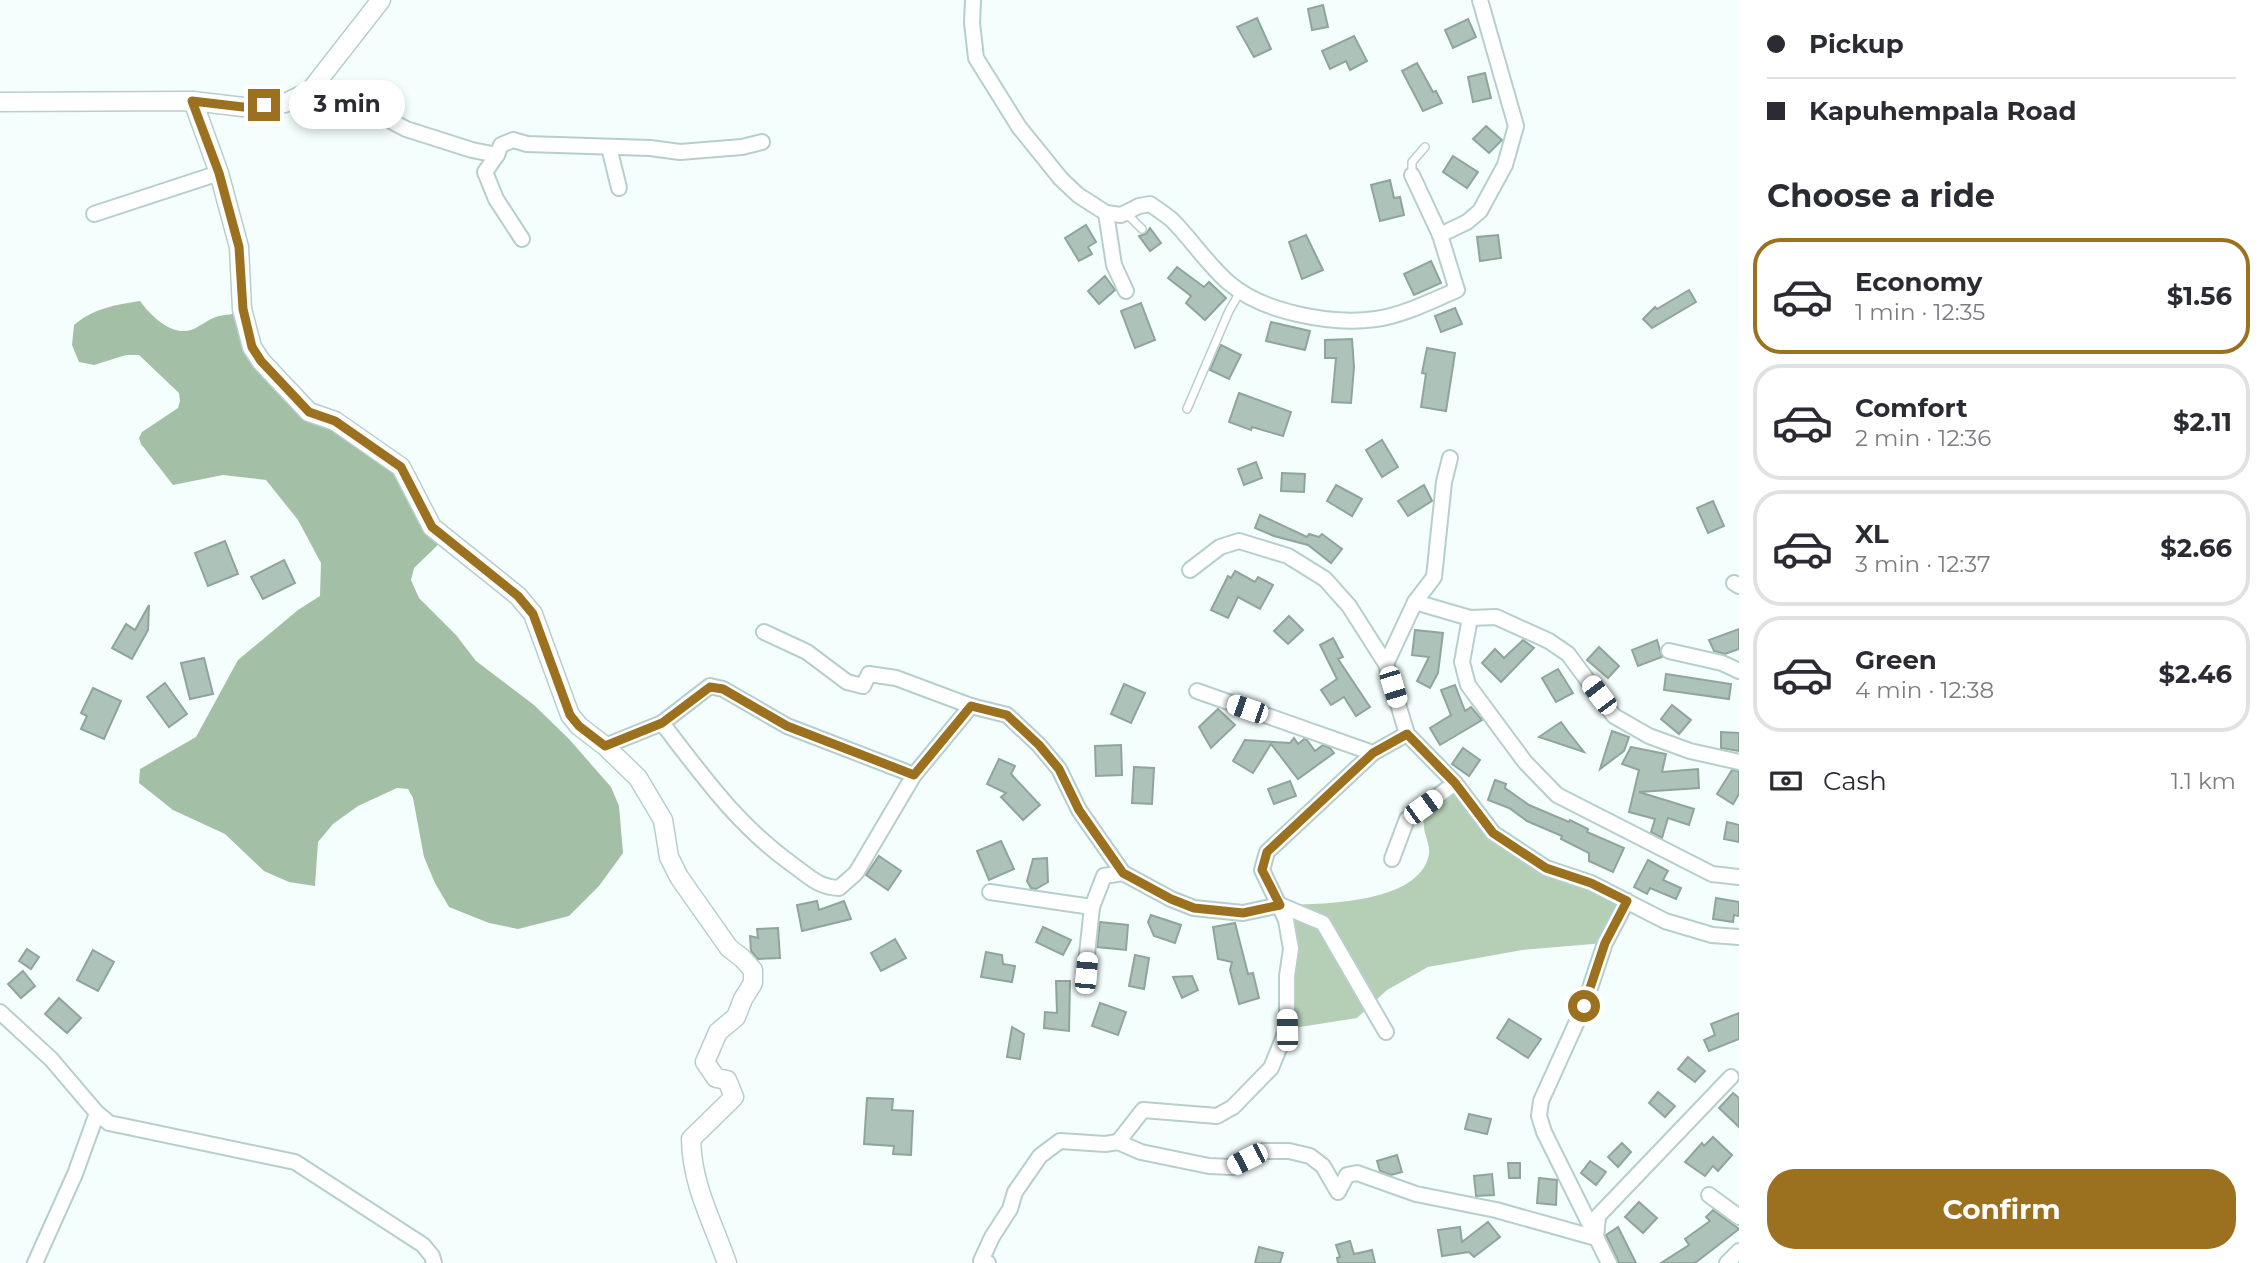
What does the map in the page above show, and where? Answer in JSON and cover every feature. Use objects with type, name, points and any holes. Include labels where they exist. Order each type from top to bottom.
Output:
[{"type":"street","points":[[0,102],[192,101],[243,107],[285,103],[310,91],[381,0]]},
{"type":"street","points":[[973,0],[972,23],[976,58],[1019,127],[1061,179],[1078,195],[1106,213],[1121,215],[1150,204],[1171,219],[1211,267],[1240,292],[1265,304],[1297,313],[1344,320],[1377,319],[1400,313],[1457,290],[1440,235],[1412,174]]},
{"type":"street","points":[[1440,235],[1467,222],[1480,211],[1505,165],[1516,126],[1480,0]]},
{"type":"street","points":[[310,91],[358,103],[406,129],[497,155]]},
{"type":"street","points":[[192,101],[219,173],[239,247],[247,331],[252,347],[261,361],[309,412],[335,421],[401,467],[432,527],[518,596],[533,614],[570,715],[638,778],[663,820],[669,857],[678,877],[695,897],[729,948],[753,970],[753,983],[736,1017],[718,1032],[705,1062],[716,1078],[727,1080],[734,1097],[691,1139],[691,1165],[727,1263]]},
{"type":"street","points":[[522,239],[496,199],[485,172],[497,155],[500,145],[513,140],[527,144],[680,152],[742,147],[762,142]]},
{"type":"street","points":[[608,147],[619,188]]},
{"type":"street","points":[[94,214],[219,173]]},
{"type":"street","points":[[1106,213],[1114,265],[1126,292]]},
{"type":"street","points":[[1386,664],[1415,602],[1434,577],[1444,482],[1450,458]]},
{"type":"street","points":[[1189,570],[1220,547],[1239,541],[1288,556],[1325,579],[1349,606],[1386,664],[1407,734],[1455,783],[1493,833],[1546,868],[1591,883],[1665,921],[1712,935],[1739,937]]},
{"type":"street","points":[[1415,602],[1471,618],[1496,617],[1568,654],[1614,716],[1649,736],[1690,751],[1739,762]]},
{"type":"street","points":[[1471,618],[1462,662],[1468,685],[1525,762],[1557,795],[1712,874],[1739,877]]},
{"type":"street","points":[[764,632],[807,652],[847,682],[863,686],[869,674],[896,678],[971,706],[1007,715],[1039,745],[1059,769],[1079,810],[1123,873],[1194,908],[1243,913],[1280,905],[1322,923],[1386,1031]]},
{"type":"street","points":[[1669,651],[1722,663],[1739,671]]},
{"type":"street","points":[[605,746],[662,723],[710,687],[723,689],[787,726],[914,775]]},
{"type":"street","points":[[1197,691],[1373,753]]},
{"type":"street","points":[[662,723],[733,814],[769,847],[824,888],[839,888],[856,873],[914,775],[971,706]]},
{"type":"street","points":[[1118,1142],[1143,1110],[1217,1116],[1233,1107],[1271,1068],[1287,1030],[1290,941],[1286,920],[1262,870],[1267,852],[1373,753],[1407,734]]},
{"type":"street","points":[[1392,859],[1407,819],[1455,783]]},
{"type":"street","points":[[1086,973],[1092,907],[1104,876],[1123,873]]},
{"type":"street","points":[[990,892],[1092,907]]},
{"type":"street","points":[[1609,1263],[1544,1132],[1539,1116],[1541,1101],[1584,1006],[1605,943],[1627,901]]},
{"type":"street","points":[[0,1012],[51,1059],[97,1113],[109,1123],[295,1162],[423,1245],[434,1263]]},
{"type":"street","points":[[1596,1238],[1598,1216],[1731,1077]]},
{"type":"street","points":[[35,1263],[75,1174],[97,1113]]},
{"type":"street","points":[[988,1263],[981,1261],[1010,1209],[1016,1192],[1040,1156],[1060,1141],[1105,1144],[1118,1142],[1141,1152],[1209,1166],[1232,1167],[1263,1151],[1289,1151],[1310,1156],[1323,1166],[1338,1192],[1347,1175],[1357,1173],[1416,1194],[1496,1210],[1596,1238]]},
{"type":"street","points":[[1709,1195],[1739,1217]]},
{"type":"street","points":[[1727,1263],[1739,1251]]},
{"type":"lane","points":[[1412,174],[1412,162],[1425,147]]},
{"type":"lane","points":[[1121,215],[1130,218],[1142,229]]},
{"type":"lane","points":[[1187,409],[1229,311],[1240,292]]},
{"type":"green space","points":[[140,301],[162,323],[184,331],[242,309],[247,331],[309,412],[401,467],[445,538],[414,568],[411,580],[419,598],[456,635],[476,661],[534,705],[569,739],[611,787],[619,806],[623,853],[599,886],[569,916],[518,929],[489,923],[449,907],[424,857],[413,798],[408,789],[397,788],[358,806],[333,824],[318,842],[315,886],[289,882],[264,871],[225,834],[173,810],[139,783],[140,769],[196,737],[238,660],[298,610],[320,596],[321,563],[298,520],[266,480],[223,475],[173,485],[139,438],[142,432],[178,408],[179,393],[139,355],[126,355],[94,365],[79,362],[72,345],[74,325],[97,311]]},
{"type":"green space","points":[[1455,783],[1493,833],[1523,853],[1627,901],[1605,943],[1522,950],[1428,967],[1387,990],[1357,1018],[1287,1029],[1287,976],[1280,905],[1318,904],[1365,898],[1407,883],[1422,871],[1429,854],[1424,823],[1426,809],[1435,798]]},
{"type":"building","points":[[1323,5],[1328,27],[1312,30],[1308,9]]},
{"type":"building","points":[[1257,18],[1271,49],[1254,57],[1237,27]]},
{"type":"building","points":[[1468,19],[1476,37],[1453,48],[1445,30]]},
{"type":"building","points":[[1354,36],[1367,61],[1350,70],[1346,61],[1330,69],[1322,51]]},
{"type":"building","points":[[1417,63],[1442,103],[1423,111],[1402,71]]},
{"type":"building","points":[[1485,73],[1491,98],[1473,102],[1468,77]]},
{"type":"building","points":[[1486,126],[1502,140],[1489,153],[1473,139]]},
{"type":"building","points":[[1453,156],[1478,172],[1467,188],[1443,172]]},
{"type":"building","points":[[1390,180],[1394,198],[1400,197],[1404,215],[1380,221],[1371,185]]},
{"type":"building","points":[[1086,225],[1096,242],[1088,247],[1092,254],[1079,261],[1065,238]]},
{"type":"building","points":[[1150,228],[1161,243],[1150,251],[1139,236],[1146,234]]},
{"type":"building","points":[[1306,235],[1323,270],[1302,279],[1289,242]]},
{"type":"building","points":[[1498,235],[1501,258],[1480,261],[1477,237]]},
{"type":"building","points":[[1431,261],[1441,283],[1414,295],[1404,274]]},
{"type":"building","points":[[1177,267],[1204,287],[1209,282],[1226,298],[1205,320],[1186,303],[1191,296],[1168,278]]},
{"type":"building","points":[[1105,276],[1115,290],[1099,304],[1088,291]]},
{"type":"building","points":[[1689,290],[1696,302],[1652,328],[1643,319],[1655,307],[1657,309]]},
{"type":"building","points":[[1141,303],[1155,340],[1135,348],[1121,311]]},
{"type":"building","points":[[1455,308],[1462,324],[1441,332],[1435,316]]},
{"type":"building","points":[[1271,322],[1310,331],[1305,350],[1266,341]]},
{"type":"building","points":[[1352,339],[1354,367],[1351,403],[1332,402],[1336,358],[1325,358],[1325,340]]},
{"type":"building","points":[[1221,345],[1241,355],[1229,379],[1210,370]]},
{"type":"building","points":[[1427,348],[1455,353],[1446,411],[1421,407],[1426,374],[1422,373]]},
{"type":"building","points":[[1239,393],[1291,412],[1283,436],[1252,427],[1251,430],[1229,422]]},
{"type":"building","points":[[1382,440],[1398,467],[1382,477],[1366,450]]},
{"type":"building","points":[[1256,462],[1262,478],[1244,485],[1238,469]]},
{"type":"building","points":[[1282,473],[1305,474],[1304,492],[1281,491]]},
{"type":"building","points":[[1336,485],[1362,499],[1352,516],[1327,501]]},
{"type":"building","points":[[1424,485],[1432,501],[1408,516],[1398,501]]},
{"type":"building","points":[[1713,501],[1724,526],[1708,533],[1697,508]]},
{"type":"building","points":[[1260,515],[1307,537],[1309,534],[1319,537],[1322,534],[1342,549],[1331,563],[1308,545],[1255,528]]},
{"type":"building","points":[[225,541],[238,574],[208,586],[195,553]]},
{"type":"building","points":[[284,560],[295,583],[263,599],[251,577]]},
{"type":"building","points":[[1235,571],[1255,582],[1258,577],[1273,585],[1260,609],[1238,597],[1228,618],[1211,610],[1228,576],[1231,578]]},
{"type":"building","points":[[149,605],[148,630],[132,659],[112,648],[126,624],[135,630]]},
{"type":"building","points":[[1289,616],[1303,630],[1288,644],[1274,631]]},
{"type":"building","points":[[1739,629],[1739,649],[1725,654],[1714,651],[1709,640]]},
{"type":"building","points":[[1415,630],[1443,633],[1438,673],[1430,688],[1417,681],[1429,657],[1412,655]]},
{"type":"building","points":[[1333,638],[1343,657],[1338,659],[1370,707],[1356,716],[1344,697],[1331,705],[1321,690],[1337,679],[1320,645]]},
{"type":"building","points":[[1523,640],[1534,648],[1501,682],[1482,663],[1495,649],[1504,658]]},
{"type":"building","points":[[1657,640],[1662,657],[1638,666],[1632,650]]},
{"type":"building","points":[[1599,647],[1619,666],[1608,678],[1587,660]]},
{"type":"building","points":[[204,658],[213,694],[190,699],[181,663]]},
{"type":"building","points":[[1558,669],[1573,693],[1556,702],[1542,678]]},
{"type":"building","points":[[1666,674],[1731,684],[1729,699],[1664,690]]},
{"type":"building","points":[[165,683],[187,714],[169,727],[147,697]]},
{"type":"building","points":[[1124,684],[1145,693],[1131,723],[1111,714]]},
{"type":"building","points":[[1455,685],[1465,711],[1471,707],[1482,720],[1440,745],[1430,728],[1451,715],[1441,690]]},
{"type":"building","points":[[93,688],[121,701],[104,739],[81,729],[87,716],[81,713]]},
{"type":"building","points":[[1672,705],[1691,720],[1679,734],[1661,719]]},
{"type":"building","points":[[1218,709],[1235,725],[1211,748],[1199,727]]},
{"type":"building","points":[[1561,722],[1569,733],[1584,752],[1539,737]]},
{"type":"building","points":[[1612,731],[1629,737],[1624,751],[1600,769]]},
{"type":"building","points":[[1721,732],[1739,733],[1739,751],[1721,748]]},
{"type":"building","points":[[1294,738],[1298,744],[1304,739],[1307,740],[1315,751],[1323,745],[1334,753],[1298,779],[1271,744],[1253,773],[1233,761],[1245,740],[1290,743]]},
{"type":"building","points":[[1121,745],[1122,775],[1096,776],[1095,746]]},
{"type":"building","points":[[1631,747],[1666,754],[1662,772],[1698,769],[1699,788],[1639,792],[1694,809],[1689,825],[1668,818],[1662,838],[1651,832],[1655,819],[1629,812],[1639,770],[1622,764]]},
{"type":"building","points":[[1463,748],[1480,760],[1469,776],[1452,764]]},
{"type":"building","points":[[999,759],[1015,766],[1011,774],[1040,805],[1023,820],[1001,797],[1006,793],[987,784]]},
{"type":"building","points":[[1134,767],[1154,768],[1152,804],[1132,803]]},
{"type":"building","points":[[1732,770],[1739,771],[1739,794],[1733,804],[1717,794]]},
{"type":"building","points":[[1495,780],[1506,784],[1505,788],[1529,805],[1569,822],[1570,820],[1588,829],[1587,832],[1624,848],[1613,872],[1589,861],[1589,853],[1561,839],[1562,836],[1488,800]]},
{"type":"building","points":[[1290,781],[1296,796],[1274,804],[1268,789]]},
{"type":"building","points":[[1727,822],[1739,825],[1739,842],[1724,839]]},
{"type":"building","points":[[1001,841],[1014,869],[989,880],[977,851]]},
{"type":"building","points":[[879,856],[901,871],[888,890],[866,875]]},
{"type":"building","points":[[1047,858],[1048,882],[1036,889],[1031,888],[1027,881],[1033,859]]},
{"type":"building","points":[[1648,860],[1668,871],[1663,880],[1681,888],[1676,899],[1650,888],[1647,894],[1634,887]]},
{"type":"building","points":[[1716,898],[1739,902],[1739,916],[1734,915],[1733,922],[1713,919]]},
{"type":"building","points":[[817,901],[819,910],[844,901],[851,919],[802,931],[797,905]]},
{"type":"building","points":[[1151,915],[1181,925],[1175,943],[1154,936],[1148,922]]},
{"type":"building","points":[[1100,922],[1128,925],[1126,950],[1097,947]]},
{"type":"building","points":[[1235,923],[1248,974],[1253,973],[1259,998],[1239,1004],[1230,970],[1232,962],[1218,959],[1213,927]]},
{"type":"building","points":[[1043,927],[1071,940],[1063,955],[1036,942]]},
{"type":"building","points":[[778,928],[780,958],[758,959],[751,951],[750,936],[758,938],[757,929]]},
{"type":"building","points":[[895,939],[906,958],[881,971],[871,953]]},
{"type":"building","points":[[27,949],[39,957],[31,969],[19,961]]},
{"type":"building","points":[[93,950],[114,962],[98,991],[77,980]]},
{"type":"building","points":[[986,952],[1002,955],[1003,964],[1015,966],[1012,982],[981,977]]},
{"type":"building","points":[[1135,955],[1149,958],[1144,989],[1129,986]]},
{"type":"building","points":[[23,971],[35,986],[21,998],[8,984]]},
{"type":"building","points":[[1192,976],[1198,990],[1182,998],[1173,977]]},
{"type":"building","points":[[1056,981],[1070,981],[1069,1031],[1044,1028],[1045,1012],[1057,1013]]},
{"type":"building","points":[[59,998],[81,1018],[67,1033],[45,1014]]},
{"type":"building","points":[[1100,1003],[1126,1012],[1118,1035],[1092,1026]]},
{"type":"building","points":[[1739,1013],[1739,1039],[1709,1051],[1704,1040],[1715,1035],[1711,1024]]},
{"type":"building","points":[[1509,1019],[1541,1039],[1528,1058],[1497,1038]]},
{"type":"building","points":[[1012,1027],[1024,1034],[1020,1059],[1007,1057]]},
{"type":"building","points":[[1688,1057],[1705,1071],[1695,1082],[1678,1069]]},
{"type":"building","points":[[1658,1092],[1675,1106],[1665,1117],[1649,1103]]},
{"type":"building","points":[[1733,1093],[1739,1098],[1739,1127],[1719,1108]]},
{"type":"building","points":[[867,1098],[893,1099],[892,1110],[913,1111],[911,1155],[893,1154],[894,1146],[864,1144]]},
{"type":"building","points":[[1469,1114],[1491,1119],[1487,1134],[1465,1129]]},
{"type":"building","points":[[1713,1137],[1732,1155],[1718,1171],[1713,1166],[1705,1176],[1685,1162],[1702,1143],[1704,1146]]},
{"type":"building","points":[[1622,1143],[1631,1152],[1618,1167],[1608,1157]]},
{"type":"building","points":[[1397,1155],[1402,1172],[1391,1175],[1380,1171],[1377,1161]]},
{"type":"building","points":[[1590,1161],[1606,1172],[1596,1185],[1581,1173]]},
{"type":"building","points":[[1508,1163],[1520,1163],[1520,1178],[1509,1178]]},
{"type":"building","points":[[1492,1174],[1494,1195],[1476,1196],[1474,1176]]},
{"type":"building","points":[[1539,1178],[1557,1180],[1556,1205],[1537,1203]]},
{"type":"building","points":[[1639,1202],[1657,1218],[1643,1233],[1625,1217]]},
{"type":"building","points":[[1713,1210],[1739,1229],[1695,1263],[1661,1263],[1689,1245],[1685,1239],[1710,1221],[1706,1217]]},
{"type":"building","points":[[1488,1222],[1500,1237],[1474,1257],[1469,1252],[1442,1256],[1438,1230],[1460,1227],[1462,1242]]},
{"type":"building","points":[[1618,1227],[1636,1263],[1619,1263],[1606,1235]]},
{"type":"building","points":[[1350,1241],[1354,1254],[1372,1250],[1375,1263],[1338,1263],[1337,1258],[1340,1257],[1336,1245]]},
{"type":"building","points":[[1259,1247],[1283,1253],[1280,1263],[1255,1263]]},
{"type":"route","points":[[264,105],[243,107],[192,101],[219,173],[239,247],[243,309],[252,347],[261,361],[309,412],[335,421],[401,467],[432,527],[518,596],[533,614],[570,715],[579,726],[605,746],[662,723],[710,687],[723,689],[787,726],[914,775],[971,706],[1007,715],[1039,745],[1059,769],[1079,810],[1123,873],[1194,908],[1243,913],[1280,905],[1262,870],[1267,852],[1373,753],[1407,734],[1455,783],[1493,833],[1546,868],[1591,883],[1627,901],[1605,943],[1584,1006]]}]
